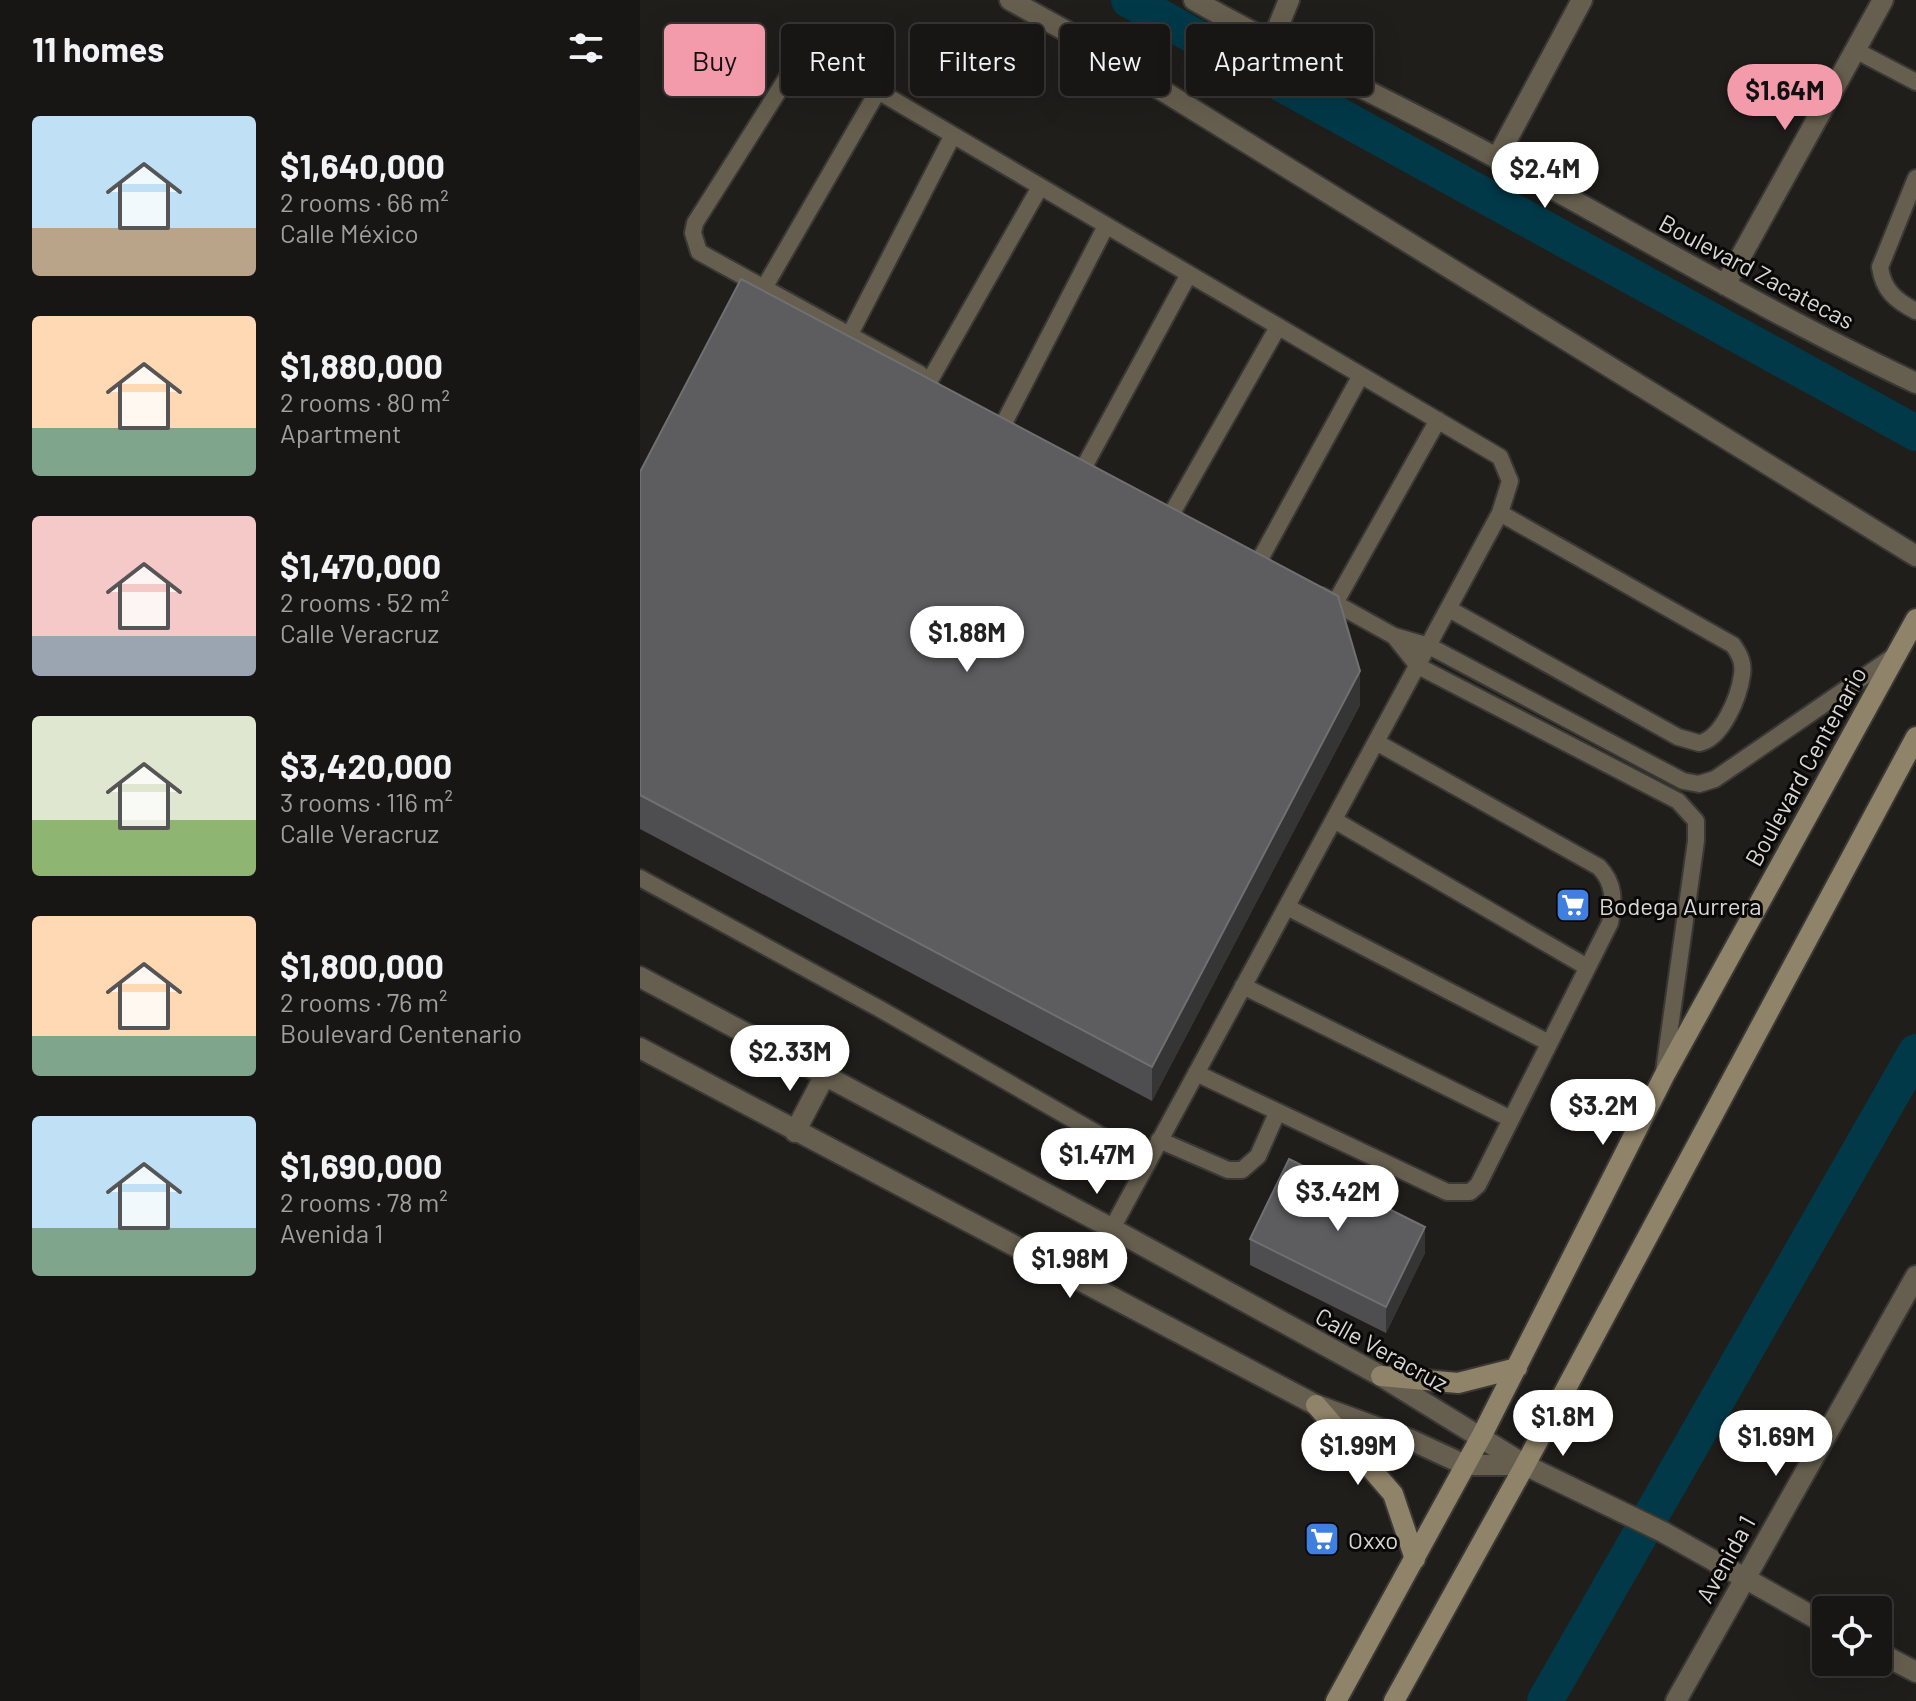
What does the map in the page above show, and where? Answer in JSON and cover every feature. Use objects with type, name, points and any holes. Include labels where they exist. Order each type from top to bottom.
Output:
[{"type":"main road","name":"Boulevard Centenario","points":[[1336,1701],[1482,1435],[1664,1076],[1916,619]]},
{"type":"main road","points":[[1394,1701],[1525,1465],[1916,737]]},
{"type":"main road","points":[[1381,1376],[1458,1383],[1517,1368]]},
{"type":"main road","points":[[1316,1405],[1393,1494],[1415,1559]]},
{"type":"street","points":[[1010,0],[1079,39],[1916,556]]},
{"type":"street","name":"Boulevard Zacatecas","points":[[1194,0],[1236,24]]},
{"type":"street","points":[[1279,24],[1289,0]]},
{"type":"street","points":[[1497,158],[1582,0]]},
{"type":"street","points":[[1725,285],[1883,0]]},
{"type":"street","name":"Boulevard Zacatecas","points":[[1373,95],[1497,158],[1725,285],[1916,383]]},
{"type":"street","name":"Calle Veracruz","points":[[640,977],[1381,1376],[1482,1435],[1525,1465]]},
{"type":"street","points":[[640,1048],[1316,1405],[1411,1440],[1465,1465],[1525,1465],[1663,1532],[1812,1617]]},
{"type":"street","points":[[795,1132],[825,1075]]},
{"type":"street","name":"Avenida 1","points":[[1676,1701],[1916,1276]]},
{"type":"street","points":[[1892,1659],[1916,1672]]},
{"type":"lane","points":[[1855,50],[1916,82]]},
{"type":"lane","points":[[781,87],[700,214],[693,233],[699,252],[936,384],[1040,187]]},
{"type":"lane","points":[[764,288],[875,96]]},
{"type":"lane","points":[[887,96],[1500,457],[1510,481],[1500,513],[1449,609],[1083,1282]]},
{"type":"lane","points":[[849,336],[953,135]]},
{"type":"lane","points":[[1916,178],[1880,267],[1882,281],[1890,294],[1916,311]]},
{"type":"lane","points":[[1005,421],[1106,226]]},
{"type":"lane","points":[[1085,465],[1189,274]]},
{"type":"lane","points":[[1172,513],[1278,327]]},
{"type":"lane","points":[[1259,561],[1361,375]]},
{"type":"lane","points":[[1335,603],[1438,420]]},
{"type":"lane","points":[[1449,609],[1678,737],[1699,743],[1718,733],[1742,675],[1741,657],[1733,645],[1500,513]]},
{"type":"lane","points":[[1310,589],[1394,636],[1429,646],[1683,781],[1699,784],[1715,779],[1896,656]]},
{"type":"lane","points":[[1394,636],[1418,666],[1678,801],[1696,821],[1696,841],[1664,1076]]},
{"type":"lane","points":[[1549,734],[1558,714]]},
{"type":"lane","points":[[1196,1073],[1447,1192],[1459,1194],[1478,1185],[1610,923],[1613,906],[1609,878],[1599,867],[1376,742]]},
{"type":"lane","points":[[1651,787],[1659,768]]},
{"type":"lane","points":[[1334,820],[1587,967]]},
{"type":"lane","points":[[640,878],[880,1009],[1147,1162]]},
{"type":"lane","points":[[1287,907],[1549,1043]]},
{"type":"lane","points":[[1243,986],[1511,1119]]},
{"type":"lane","points":[[1159,1140],[1228,1170],[1242,1170],[1258,1156],[1277,1113]]},
{"type":"building","points":[[741,279],[1338,596],[1360,671],[1152,1067],[640,795],[640,472]]},
{"type":"building","points":[[1289,1159],[1425,1227],[1386,1307],[1250,1239]]},
{"type":"waterway","points":[[1129,0],[1916,433]]},
{"type":"waterway","points":[[1545,1701],[1916,1052]]},
{"type":"place","name":"Bodega Aurrera","points":[[1573,905]]},
{"type":"place","name":"Oxxo","points":[[1322,1539]]}]
